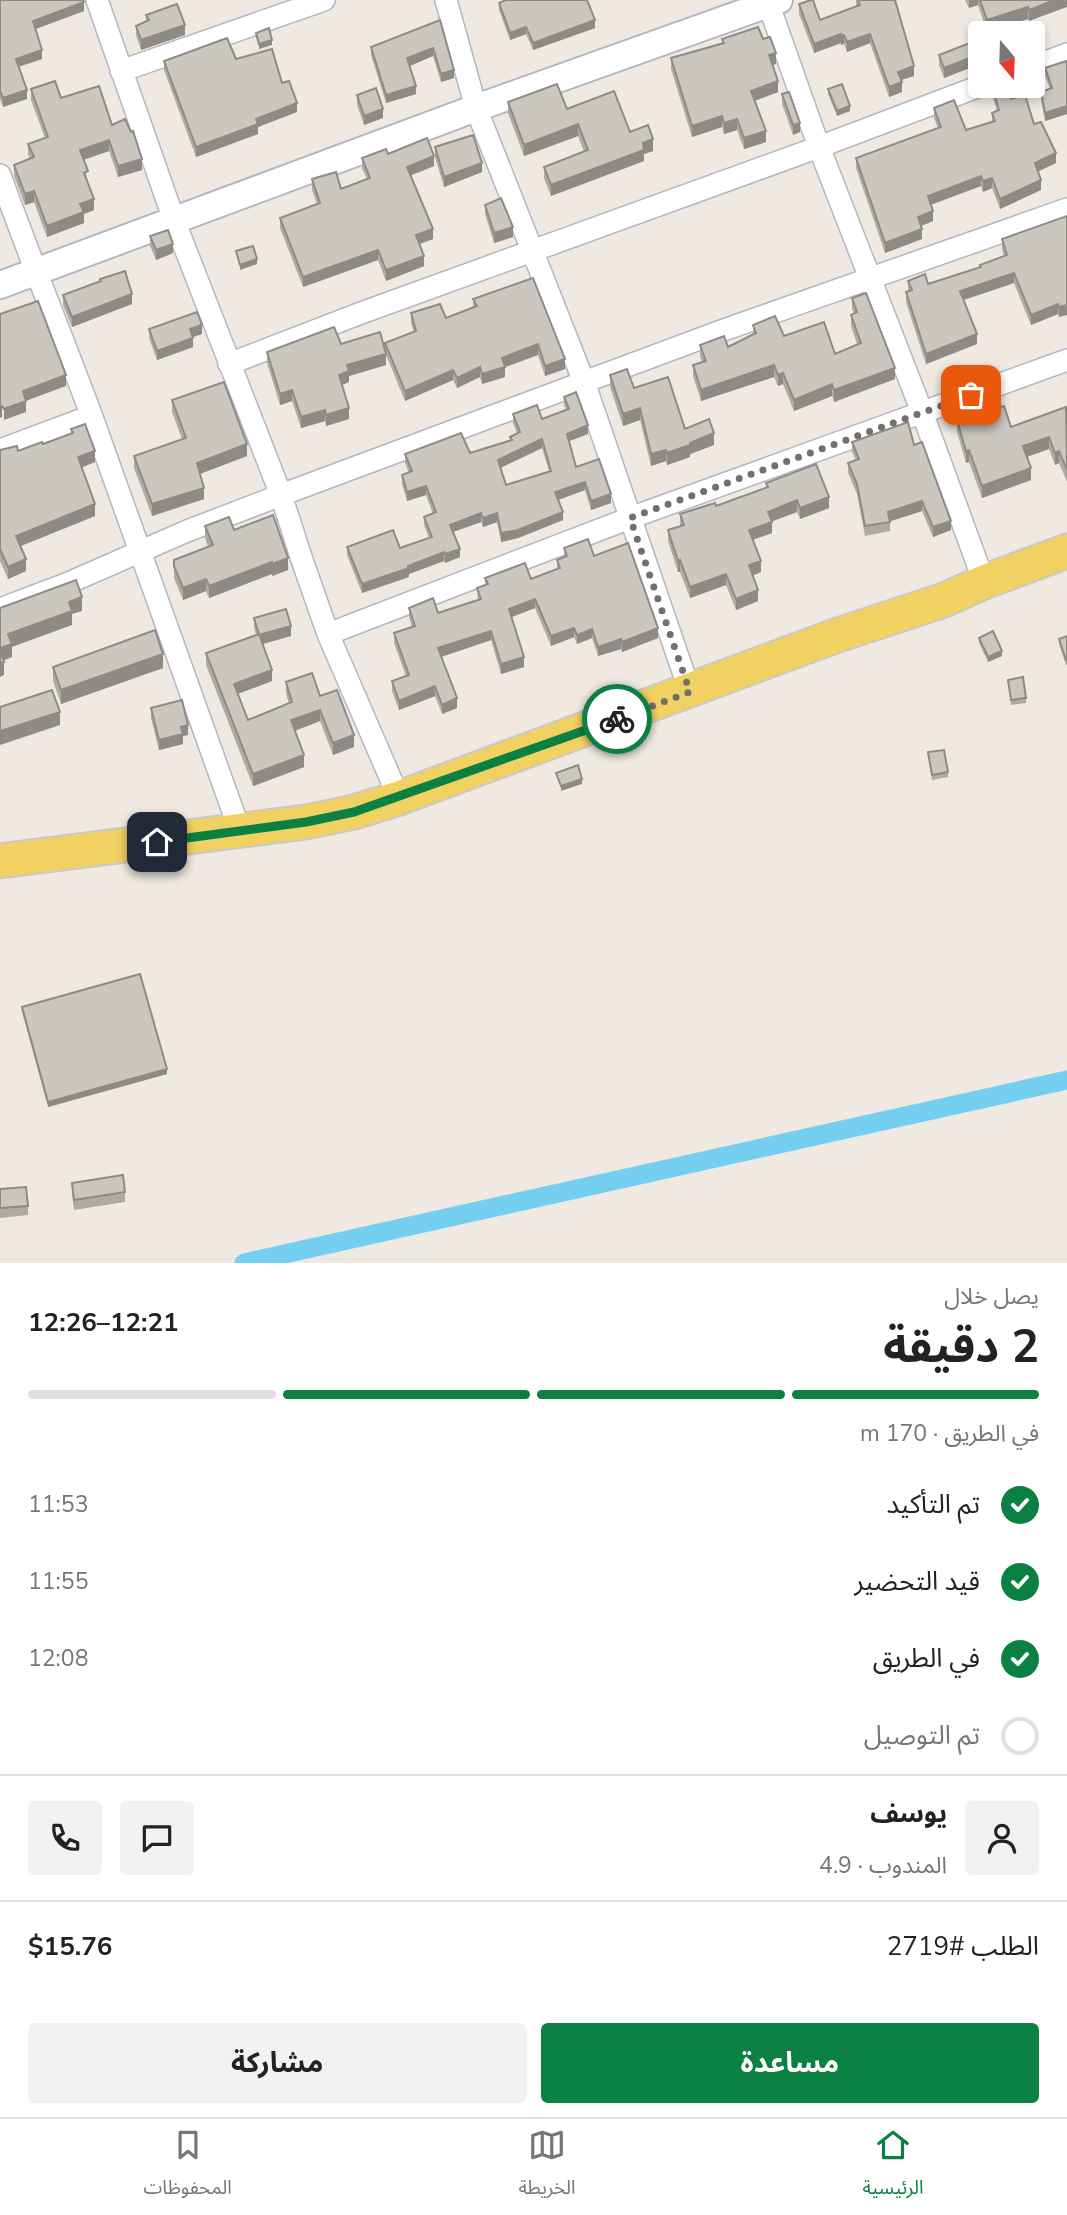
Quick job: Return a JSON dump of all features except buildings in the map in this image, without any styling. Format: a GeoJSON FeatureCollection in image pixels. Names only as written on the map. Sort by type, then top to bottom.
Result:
{"type":"FeatureCollection","features":[{"type":"Feature","properties":{"kind":"main road"},"geometry":{"type":"LineString","coordinates":[[0,862],[306,822],[354,812],[690,692],[835,636],[944,600],[1067,551]]}},
{"type":"Feature","properties":{"kind":"street"},"geometry":{"type":"LineString","coordinates":[[97,0],[174,220],[281,495],[328,634],[399,798]]}},
{"type":"Feature","properties":{"kind":"street"},"geometry":{"type":"LineString","coordinates":[[121,71],[324,0]]}},
{"type":"Feature","properties":{"kind":"street"},"geometry":{"type":"LineString","coordinates":[[446,0],[476,108],[584,382],[690,692]]}},
{"type":"Feature","properties":{"kind":"street"},"geometry":{"type":"LineString","coordinates":[[0,285],[771,1],[819,147],[922,412],[984,582]]}},
{"type":"Feature","properties":{"kind":"street"},"geometry":{"type":"LineString","coordinates":[[1045,62],[1067,54]]}},
{"type":"Feature","properties":{"kind":"street"},"geometry":{"type":"LineString","coordinates":[[229,364],[968,91]]}},
{"type":"Feature","properties":{"kind":"street"},"geometry":{"type":"LineString","coordinates":[[0,174],[34,273],[92,416],[240,831]]}},
{"type":"Feature","properties":{"kind":"street"},"geometry":{"type":"LineString","coordinates":[[0,609],[281,495],[720,331],[1067,209]]}},
{"type":"Feature","properties":{"kind":"street"},"geometry":{"type":"LineString","coordinates":[[328,634],[630,518],[1067,360]]}},
{"type":"Feature","properties":{"kind":"street"},"geometry":{"type":"LineString","coordinates":[[0,450],[92,416]]}},
{"type":"Feature","properties":{"kind":"waterway"},"geometry":{"type":"LineString","coordinates":[[244,1263],[1067,1080]]}},
{"type":"Feature","properties":{"kind":"way so far"},"geometry":{"type":"LineString","coordinates":[[617,719],[690,692],[630,518],[971,395]]}},
{"type":"Feature","properties":{"kind":"route"},"geometry":{"type":"LineString","coordinates":[[157,842],[306,822],[354,812],[617,719]]}}]}
